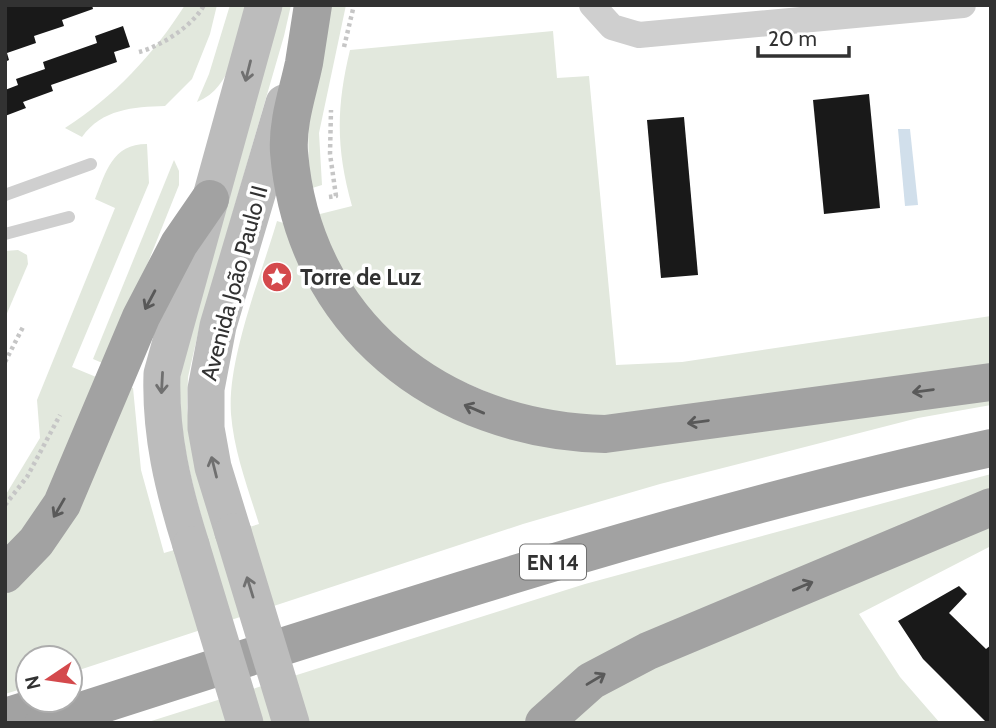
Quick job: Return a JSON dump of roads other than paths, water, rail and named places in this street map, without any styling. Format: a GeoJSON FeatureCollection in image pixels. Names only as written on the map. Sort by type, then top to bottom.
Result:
{"type":"FeatureCollection","features":[{"type":"Feature","properties":{"kind":"highway"},"geometry":{"type":"LineString","coordinates":[[312,5],[289,149],[298,204],[311,243],[338,295],[359,326],[415,379],[456,402],[535,428],[565,433],[605,434],[991,382]]}},
{"type":"Feature","properties":{"kind":"highway"},"geometry":{"type":"LineString","coordinates":[[5,574],[36,542],[62,504],[141,317],[179,244],[210,199]]}},
{"type":"Feature","properties":{"kind":"highway","name":"EN 14"},"geometry":{"type":"LineString","coordinates":[[84,693],[507,557],[755,488],[991,432]]}},
{"type":"Feature","properties":{"kind":"highway","name":"EN 14"},"geometry":{"type":"LineString","coordinates":[[44,723],[299,640],[577,555],[808,491],[991,448]]}},
{"type":"Feature","properties":{"kind":"highway"},"geometry":{"type":"LineString","coordinates":[[544,723],[591,681],[648,651],[991,507]]}},
{"type":"Feature","properties":{"kind":"main road","name":"Avenida João Paulo II"},"geometry":{"type":"LineString","coordinates":[[245,723],[167,460],[161,407],[162,374],[264,5]]}},
{"type":"Feature","properties":{"kind":"main road","name":"Avenida João Paulo II"},"geometry":{"type":"LineString","coordinates":[[291,723],[213,467],[206,428],[206,389],[210,356],[312,5]]}},
{"type":"Feature","properties":{"kind":"street"},"geometry":{"type":"LineString","coordinates":[[592,5],[612,27],[639,35],[962,5]]}},
{"type":"Feature","properties":{"kind":"lane"},"geometry":{"type":"LineString","coordinates":[[5,195],[91,164]]}},
{"type":"Feature","properties":{"kind":"lane"},"geometry":{"type":"LineString","coordinates":[[5,234],[69,217]]}},
{"type":"Feature","properties":{"kind":"place","name":"Torre de Luz"},"geometry":{"type":"Point","coordinates":[277,277]}}]}
